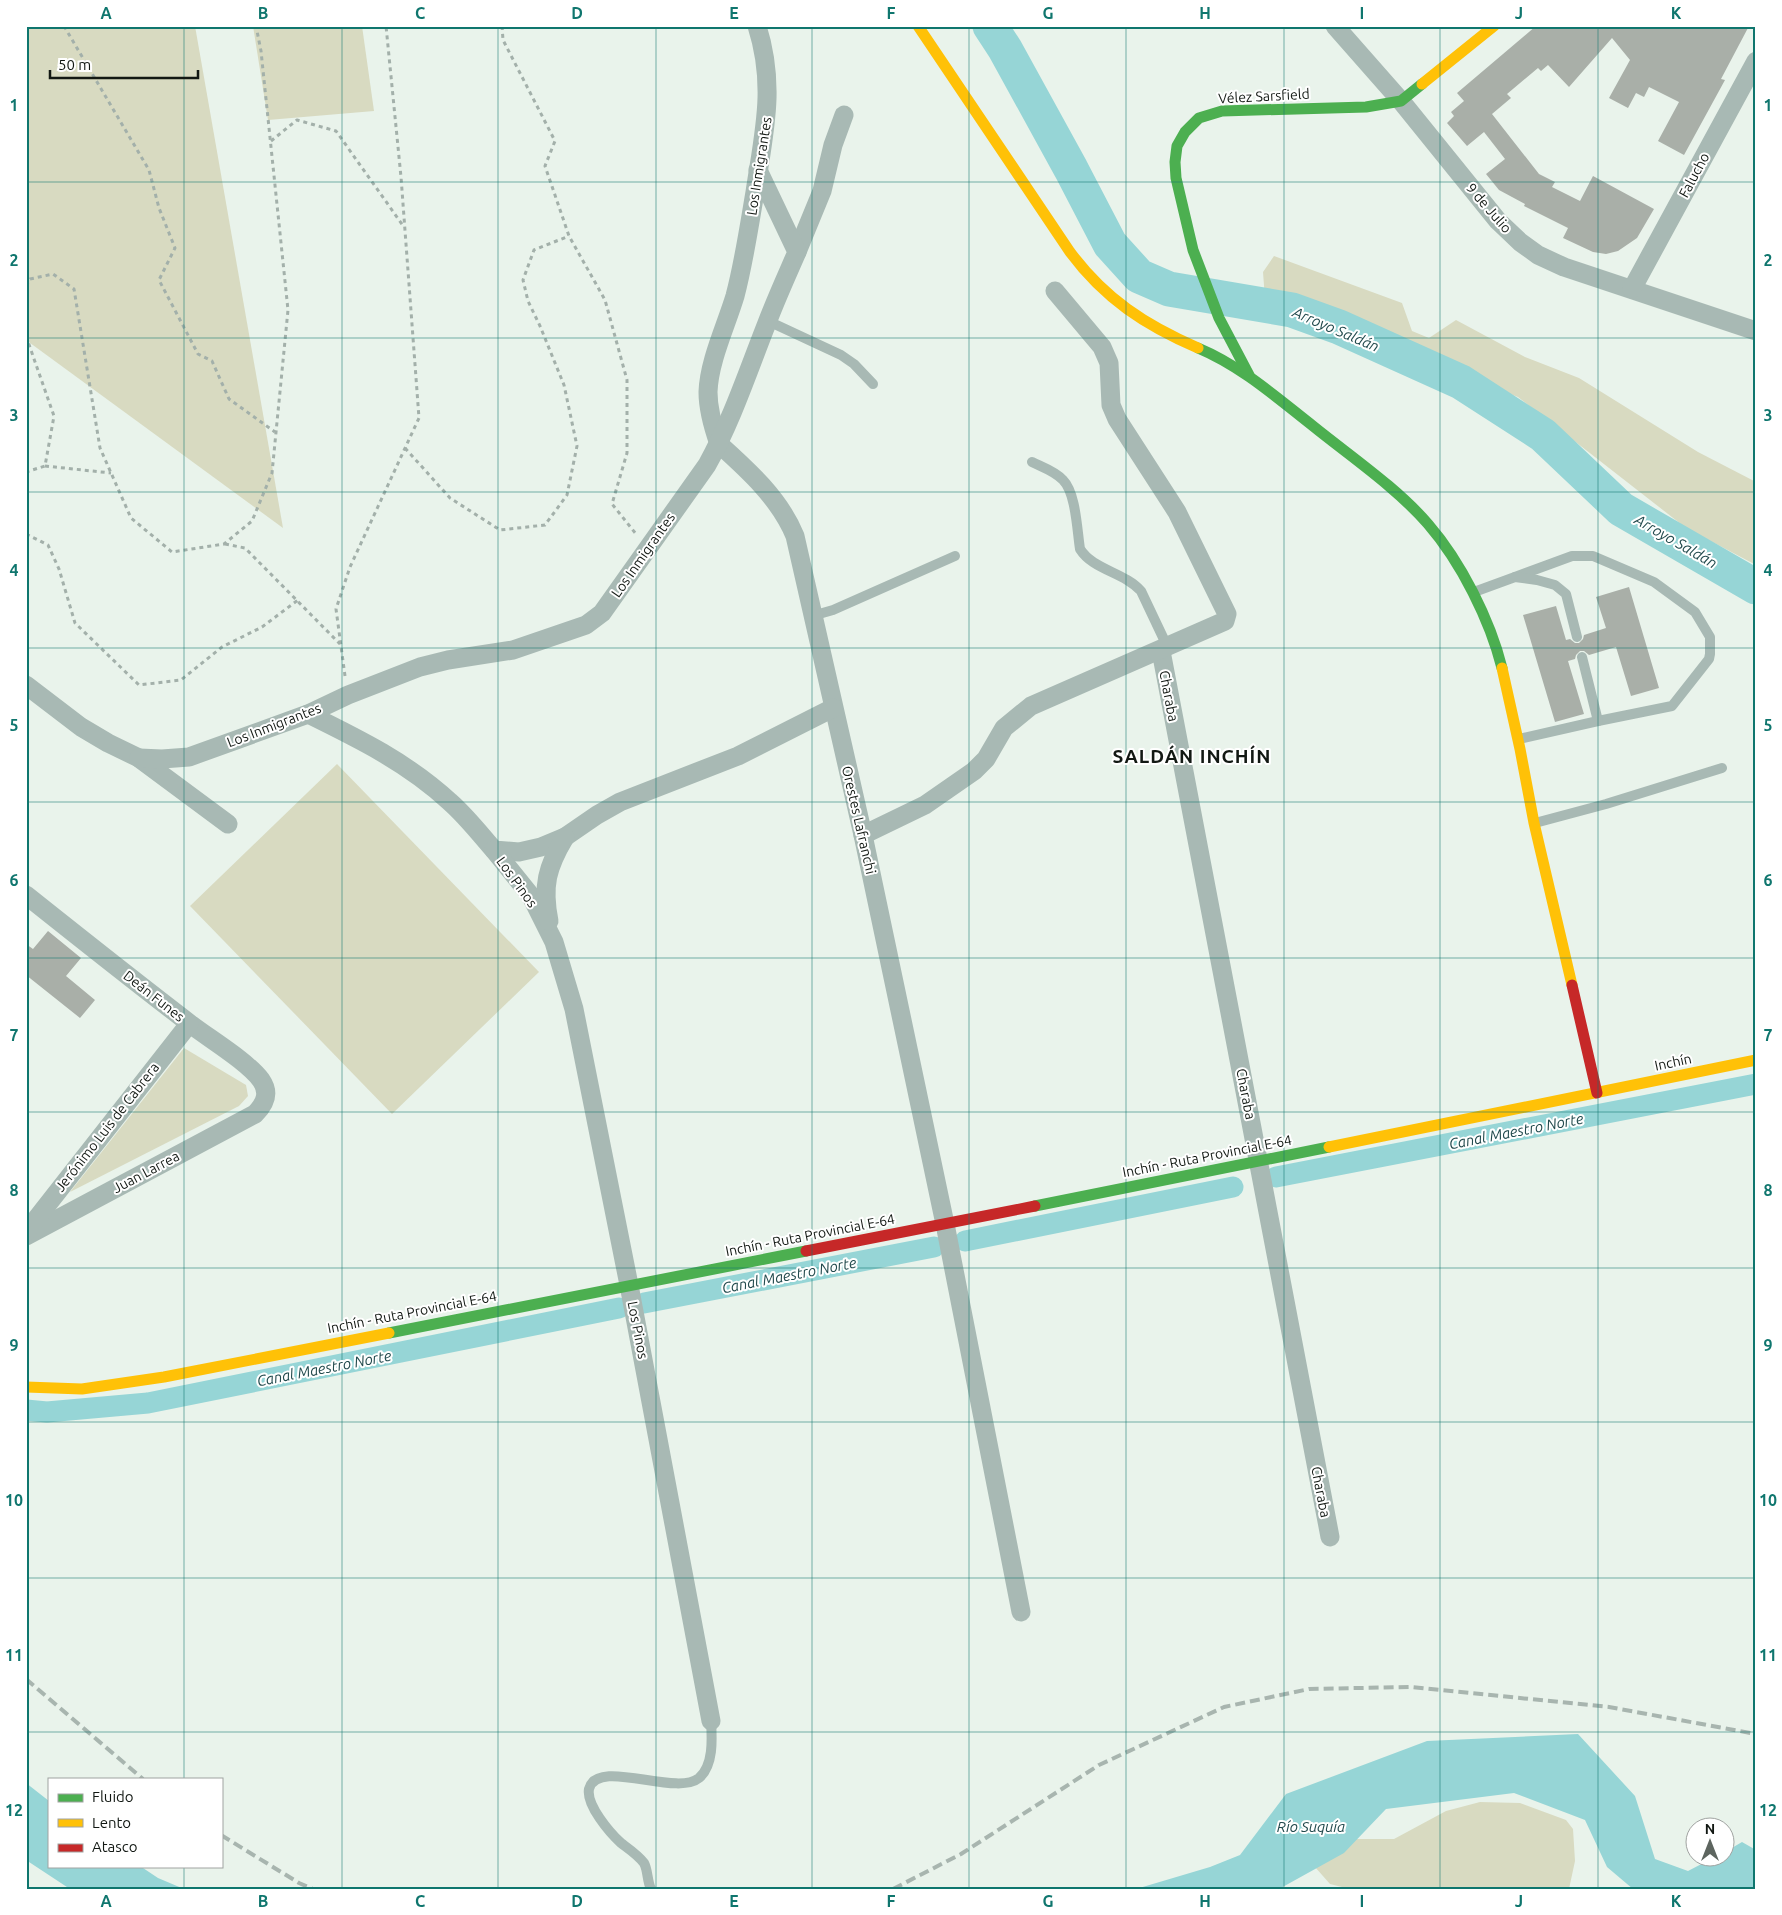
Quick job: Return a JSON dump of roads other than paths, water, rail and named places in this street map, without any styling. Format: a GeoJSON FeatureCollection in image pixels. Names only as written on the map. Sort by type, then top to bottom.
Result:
{"type":"FeatureCollection","features":[{"type":"Feature","properties":{"kind":"main road"},"geometry":{"type":"LineString","coordinates":[[918,26],[1086,273],[1136,316],[1164,333],[1249,375],[1388,485],[1428,524],[1455,561],[1473,592],[1498,653],[1518,740],[1534,824],[1597,1094]]}},
{"type":"Feature","properties":{"kind":"main road","name":"Vélez Sarsfield"},"geometry":{"type":"LineString","coordinates":[[1249,375],[1221,323],[1193,250],[1174,162],[1177,146],[1185,132],[1199,118],[1222,111],[1366,107],[1401,101],[1494,26]]}},
{"type":"Feature","properties":{"kind":"main road"},"geometry":{"type":"LineString","coordinates":[[1189,344],[1205,345],[1215,342],[1222,336],[1221,323]]}},
{"type":"Feature","properties":{"kind":"main road","name":"Inchín"},"geometry":{"type":"LineString","coordinates":[[1597,1094],[1756,1060]]}},
{"type":"Feature","properties":{"kind":"main road","name":"Inchín - Ruta Provincial E-64"},"geometry":{"type":"LineString","coordinates":[[26,1387],[82,1389],[127,1383],[945,1224],[1597,1094]]}},
{"type":"Feature","properties":{"kind":"street","name":"Los Inmigrantes"},"geometry":{"type":"LineString","coordinates":[[139,758],[162,759],[189,756],[308,714],[348,694],[420,667],[448,660],[513,650],[586,625],[602,614],[707,465],[718,444],[710,417],[708,392],[710,375],[735,296],[744,256],[766,124],[767,70],[757,26]]}},
{"type":"Feature","properties":{"kind":"street","name":"9 de Julio"},"geometry":{"type":"LineString","coordinates":[[1335,26],[1401,101],[1498,221],[1520,242],[1538,254],[1564,267],[1756,332]]}},
{"type":"Feature","properties":{"kind":"street","name":"Falucho"},"geometry":{"type":"LineString","coordinates":[[1632,289],[1756,61]]}},
{"type":"Feature","properties":{"kind":"street"},"geometry":{"type":"LineString","coordinates":[[718,444],[740,396],[768,321],[822,191],[833,145],[844,115]]}},
{"type":"Feature","properties":{"kind":"street"},"geometry":{"type":"LineString","coordinates":[[758,170],[797,252]]}},
{"type":"Feature","properties":{"kind":"street"},"geometry":{"type":"LineString","coordinates":[[863,835],[925,805],[974,771],[986,759],[1004,728],[1032,706],[1225,621],[1227,614],[1177,512],[1116,419],[1111,406],[1109,364],[1102,347],[1055,291]]}},
{"type":"Feature","properties":{"kind":"street","name":"Orestes Lafranchi"},"geometry":{"type":"LineString","coordinates":[[718,444],[746,468],[780,509],[791,525],[795,536],[863,835],[945,1224],[1021,1612]]}},
{"type":"Feature","properties":{"kind":"street","name":"Charaba"},"geometry":{"type":"LineString","coordinates":[[1164,649],[1330,1537]]}},
{"type":"Feature","properties":{"kind":"street"},"geometry":{"type":"LineString","coordinates":[[26,685],[82,727],[108,743],[139,758],[228,824]]}},
{"type":"Feature","properties":{"kind":"street"},"geometry":{"type":"LineString","coordinates":[[494,850],[519,852],[540,847],[565,837],[620,802],[738,756],[833,708]]}},
{"type":"Feature","properties":{"kind":"street","name":"Los Pinos"},"geometry":{"type":"LineString","coordinates":[[308,714],[376,747],[418,774],[452,803],[494,850],[531,896],[554,942]]}},
{"type":"Feature","properties":{"kind":"street","name":"Los Pinos"},"geometry":{"type":"LineString","coordinates":[[565,837],[552,859],[546,884],[546,903],[554,942],[574,1009],[629,1285],[711,1721]]}},
{"type":"Feature","properties":{"kind":"street","name":"Deán Funes"},"geometry":{"type":"LineString","coordinates":[[26,895],[189,1024],[250,1068],[261,1081],[266,1093],[263,1105]]}},
{"type":"Feature","properties":{"kind":"street","name":"Jerónimo Luis de Cabrera"},"geometry":{"type":"LineString","coordinates":[[26,1232],[189,1024]]}},
{"type":"Feature","properties":{"kind":"street","name":"Juan Larrea"},"geometry":{"type":"LineString","coordinates":[[26,1236],[255,1114],[263,1105]]}},
{"type":"Feature","properties":{"kind":"lane"},"geometry":{"type":"LineString","coordinates":[[768,321],[841,355],[854,364],[873,384]]}},
{"type":"Feature","properties":{"kind":"lane"},"geometry":{"type":"LineString","coordinates":[[1032,462],[1057,475],[1064,481],[1071,492],[1080,548],[1083,554],[1089,560],[1134,584],[1141,591],[1164,649]]}},
{"type":"Feature","properties":{"kind":"lane"},"geometry":{"type":"LineString","coordinates":[[812,616],[833,610],[955,556]]}},
{"type":"Feature","properties":{"kind":"lane"},"geometry":{"type":"LineString","coordinates":[[1473,592],[1572,556],[1592,556],[1654,582],[1695,612],[1710,637],[1711,649],[1709,659],[1672,706],[1518,740]]}},
{"type":"Feature","properties":{"kind":"lane"},"geometry":{"type":"LineString","coordinates":[[1514,577],[1537,580],[1554,585],[1566,594],[1577,637]]}},
{"type":"Feature","properties":{"kind":"lane"},"geometry":{"type":"LineString","coordinates":[[1582,657],[1598,721]]}},
{"type":"Feature","properties":{"kind":"lane"},"geometry":{"type":"LineString","coordinates":[[1534,824],[1722,768]]}},
{"type":"Feature","properties":{"kind":"lane"},"geometry":{"type":"LineString","coordinates":[[651,1889],[644,1864],[638,1856],[619,1841],[602,1821],[588,1797],[589,1788],[598,1777],[611,1776],[674,1783],[688,1783],[699,1778],[707,1764],[713,1747],[711,1721]]}},
{"type":"Feature","properties":{"kind":"water","name":"Río Suquía"},"geometry":{"type":"Polygon","coordinates":[[[1578,1734],[1635,1796],[1655,1859],[1688,1871],[1694,1868],[1734,1868],[1734,1847],[1742,1842],[1756,1850],[1756,1889],[1633,1889],[1607,1867],[1585,1820],[1514,1793],[1386,1809],[1344,1853],[1279,1889],[1136,1889],[1210,1867],[1240,1855],[1286,1794],[1427,1741],[1578,1734]]]}},
{"type":"Feature","properties":{"kind":"water"},"geometry":{"type":"Polygon","coordinates":[[[26,1783],[48,1800],[48,1868],[143,1868],[158,1878],[184,1889],[70,1889],[26,1860],[26,1783]]]}},
{"type":"Feature","properties":{"kind":"waterway","name":"Arroyo Saldán"},"geometry":{"type":"LineString","coordinates":[[990,26],[1005,49],[1110,244],[1139,276],[1169,289],[1292,310],[1339,327],[1461,382],[1543,435],[1621,509],[1756,587]]}},
{"type":"Feature","properties":{"kind":"waterway","name":"Canal Maestro Norte"},"geometry":{"type":"LineString","coordinates":[[1276,1177],[1756,1084]]}},
{"type":"Feature","properties":{"kind":"waterway","name":"Canal Maestro Norte"},"geometry":{"type":"LineString","coordinates":[[965,1241],[1233,1187]]}},
{"type":"Feature","properties":{"kind":"waterway","name":"Canal Maestro Norte"},"geometry":{"type":"LineString","coordinates":[[644,1303],[934,1247]]}},
{"type":"Feature","properties":{"kind":"waterway","name":"Canal Maestro Norte"},"geometry":{"type":"LineString","coordinates":[[26,1410],[47,1412],[148,1403],[619,1308]]}},
{"type":"Feature","properties":{"kind":"railway"},"geometry":{"type":"LineString","coordinates":[[26,1679],[142,1778]]}},
{"type":"Feature","properties":{"kind":"railway"},"geometry":{"type":"LineString","coordinates":[[893,1889],[961,1854],[1099,1765],[1224,1707],[1309,1689],[1410,1687],[1609,1707],[1756,1734]]}},
{"type":"Feature","properties":{"kind":"railway"},"geometry":{"type":"LineString","coordinates":[[222,1836],[299,1883],[313,1889]]}},
{"type":"Feature","properties":{"kind":"district","name":"SALDÁN INCHÍN"},"geometry":{"type":"Point","coordinates":[1192,756]}}]}
